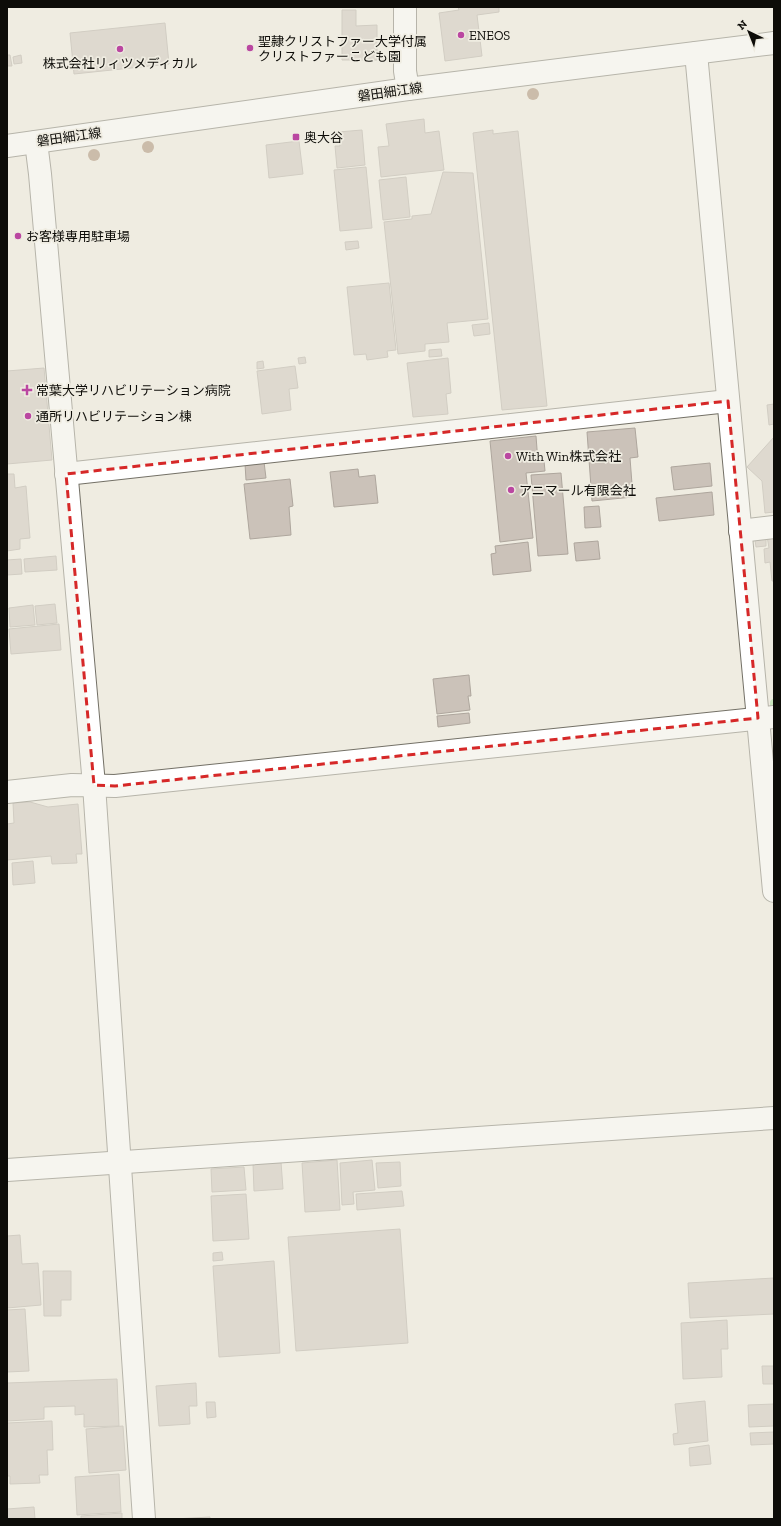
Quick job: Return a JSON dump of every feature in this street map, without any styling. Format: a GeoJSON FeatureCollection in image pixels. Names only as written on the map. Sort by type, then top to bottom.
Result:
{"type":"FeatureCollection","features":[{"type":"Feature","properties":{"kind":"street"},"geometry":{"type":"LineString","coordinates":[[405,7],[405,71],[408,89]]}},
{"type":"Feature","properties":{"kind":"street","name":"磐田細江線"},"geometry":{"type":"LineString","coordinates":[[7,146],[408,89],[774,43]]}},
{"type":"Feature","properties":{"kind":"street"},"geometry":{"type":"LineString","coordinates":[[696,52],[740,531],[766,717],[774,891]]}},
{"type":"Feature","properties":{"kind":"street"},"geometry":{"type":"LineString","coordinates":[[36,142],[41,182],[94,785],[144,1519]]}},
{"type":"Feature","properties":{"kind":"street"},"geometry":{"type":"LineString","coordinates":[[66,474],[728,401]]}},
{"type":"Feature","properties":{"kind":"street"},"geometry":{"type":"LineString","coordinates":[[740,531],[774,527]]}},
{"type":"Feature","properties":{"kind":"street"},"geometry":{"type":"LineString","coordinates":[[7,792],[72,785],[115,786],[766,717]]}},
{"type":"Feature","properties":{"kind":"street"},"geometry":{"type":"LineString","coordinates":[[7,1170],[774,1118]]}},
{"type":"Feature","properties":{"kind":"highlighted area"},"geometry":{"type":"Polygon","coordinates":[[[728,401],[758,718],[115,786],[94,785],[66,474],[728,401]]]}},
{"type":"Feature","properties":{"kind":"building"},"geometry":{"type":"Polygon","coordinates":[[[458,7],[499,7],[499,12],[477,15],[482,56],[445,61],[439,13],[459,10],[458,7]]]}},
{"type":"Feature","properties":{"kind":"building"},"geometry":{"type":"Polygon","coordinates":[[[342,10],[356,10],[356,26],[377,25],[377,60],[342,60],[342,10]]]}},
{"type":"Feature","properties":{"kind":"building"},"geometry":{"type":"Polygon","coordinates":[[[165,23],[169,64],[74,74],[70,33],[165,23]]]}},
{"type":"Feature","properties":{"kind":"building"},"geometry":{"type":"Polygon","coordinates":[[[7,55],[10,55],[12,66],[7,66],[7,55]]]}},
{"type":"Feature","properties":{"kind":"building"},"geometry":{"type":"Polygon","coordinates":[[[21,55],[22,63],[14,64],[13,57],[21,55]]]}},
{"type":"Feature","properties":{"kind":"building"},"geometry":{"type":"Polygon","coordinates":[[[424,119],[425,133],[439,131],[444,170],[381,177],[378,147],[389,146],[386,124],[424,119]]]}},
{"type":"Feature","properties":{"kind":"building"},"geometry":{"type":"Polygon","coordinates":[[[362,130],[365,165],[337,168],[335,146],[340,146],[338,132],[362,130]]]}},
{"type":"Feature","properties":{"kind":"building"},"geometry":{"type":"Polygon","coordinates":[[[493,130],[493,134],[518,131],[547,406],[502,410],[473,133],[493,130]]]}},
{"type":"Feature","properties":{"kind":"building"},"geometry":{"type":"Polygon","coordinates":[[[299,141],[303,174],[269,178],[266,145],[299,141]]]}},
{"type":"Feature","properties":{"kind":"building"},"geometry":{"type":"Polygon","coordinates":[[[366,167],[372,228],[340,231],[334,170],[366,167]]]}},
{"type":"Feature","properties":{"kind":"building"},"geometry":{"type":"Polygon","coordinates":[[[443,172],[473,173],[488,319],[447,323],[449,342],[425,344],[425,351],[398,354],[384,222],[412,219],[412,216],[431,214],[443,172]]]}},
{"type":"Feature","properties":{"kind":"building"},"geometry":{"type":"Polygon","coordinates":[[[406,177],[410,217],[383,220],[379,180],[406,177]]]}},
{"type":"Feature","properties":{"kind":"building"},"geometry":{"type":"Polygon","coordinates":[[[358,241],[359,248],[346,250],[345,242],[358,241]]]}},
{"type":"Feature","properties":{"kind":"building"},"geometry":{"type":"Polygon","coordinates":[[[389,283],[396,350],[387,351],[388,357],[367,360],[366,354],[354,355],[347,287],[389,283]]]}},
{"type":"Feature","properties":{"kind":"building"},"geometry":{"type":"Polygon","coordinates":[[[489,323],[490,334],[474,336],[472,325],[489,323]]]}},
{"type":"Feature","properties":{"kind":"building"},"geometry":{"type":"Polygon","coordinates":[[[441,349],[442,356],[429,357],[429,350],[441,349]]]}},
{"type":"Feature","properties":{"kind":"building"},"geometry":{"type":"Polygon","coordinates":[[[305,357],[306,363],[299,364],[298,358],[305,357]]]}},
{"type":"Feature","properties":{"kind":"building"},"geometry":{"type":"Polygon","coordinates":[[[448,358],[451,393],[446,394],[448,414],[413,417],[407,363],[448,358]]]}},
{"type":"Feature","properties":{"kind":"building"},"geometry":{"type":"Polygon","coordinates":[[[263,361],[264,368],[257,369],[257,362],[263,361]]]}},
{"type":"Feature","properties":{"kind":"building"},"geometry":{"type":"Polygon","coordinates":[[[295,366],[298,388],[289,389],[291,410],[262,414],[257,371],[295,366]]]}},
{"type":"Feature","properties":{"kind":"building","name":"通所リハビリテーション棟"},"geometry":{"type":"Polygon","coordinates":[[[44,368],[52,460],[7,464],[7,371],[44,368]]]}},
{"type":"Feature","properties":{"kind":"building"},"geometry":{"type":"Polygon","coordinates":[[[774,404],[774,424],[769,425],[767,405],[774,404]]]}},
{"type":"Feature","properties":{"kind":"building"},"geometry":{"type":"Polygon","coordinates":[[[635,428],[638,457],[630,458],[633,497],[592,501],[587,432],[635,428]]]}},
{"type":"Feature","properties":{"kind":"building"},"geometry":{"type":"Polygon","coordinates":[[[536,436],[538,462],[544,461],[545,471],[526,473],[533,538],[500,542],[490,441],[536,436]]]}},
{"type":"Feature","properties":{"kind":"building"},"geometry":{"type":"Polygon","coordinates":[[[774,437],[774,512],[765,513],[762,481],[747,467],[774,437]]]}},
{"type":"Feature","properties":{"kind":"building"},"geometry":{"type":"Polygon","coordinates":[[[264,462],[266,478],[246,480],[245,464],[264,462]]]}},
{"type":"Feature","properties":{"kind":"building"},"geometry":{"type":"Polygon","coordinates":[[[710,463],[712,486],[674,490],[671,467],[710,463]]]}},
{"type":"Feature","properties":{"kind":"building"},"geometry":{"type":"Polygon","coordinates":[[[358,469],[359,477],[375,475],[378,503],[334,507],[330,472],[358,469]]]}},
{"type":"Feature","properties":{"kind":"building"},"geometry":{"type":"Polygon","coordinates":[[[561,473],[568,554],[538,556],[531,475],[561,473]]]}},
{"type":"Feature","properties":{"kind":"building"},"geometry":{"type":"Polygon","coordinates":[[[7,474],[14,474],[15,488],[26,486],[30,538],[20,539],[20,549],[7,551],[7,474]]]}},
{"type":"Feature","properties":{"kind":"building"},"geometry":{"type":"Polygon","coordinates":[[[290,479],[293,506],[289,507],[291,535],[250,539],[244,484],[290,479]]]}},
{"type":"Feature","properties":{"kind":"building"},"geometry":{"type":"Polygon","coordinates":[[[712,492],[714,515],[659,521],[656,498],[712,492]]]}},
{"type":"Feature","properties":{"kind":"building"},"geometry":{"type":"Polygon","coordinates":[[[599,506],[601,527],[585,528],[584,507],[599,506]]]}},
{"type":"Feature","properties":{"kind":"building"},"geometry":{"type":"Polygon","coordinates":[[[774,535],[774,581],[772,581],[770,562],[765,563],[764,549],[769,548],[767,536],[774,535]]]}},
{"type":"Feature","properties":{"kind":"building"},"geometry":{"type":"Polygon","coordinates":[[[766,539],[766,546],[756,547],[755,540],[766,539]]]}},
{"type":"Feature","properties":{"kind":"building"},"geometry":{"type":"Polygon","coordinates":[[[598,541],[600,559],[576,561],[574,543],[598,541]]]}},
{"type":"Feature","properties":{"kind":"building"},"geometry":{"type":"Polygon","coordinates":[[[528,542],[531,571],[493,575],[491,554],[496,553],[495,546],[528,542]]]}},
{"type":"Feature","properties":{"kind":"building"},"geometry":{"type":"Polygon","coordinates":[[[56,556],[57,570],[25,572],[24,559],[56,556]]]}},
{"type":"Feature","properties":{"kind":"building"},"geometry":{"type":"Polygon","coordinates":[[[21,559],[22,574],[7,575],[7,560],[21,559]]]}},
{"type":"Feature","properties":{"kind":"building"},"geometry":{"type":"Polygon","coordinates":[[[55,604],[57,623],[37,625],[35,606],[55,604]]]}},
{"type":"Feature","properties":{"kind":"building"},"geometry":{"type":"Polygon","coordinates":[[[33,605],[35,625],[10,627],[9,608],[33,605]]]}},
{"type":"Feature","properties":{"kind":"building"},"geometry":{"type":"Polygon","coordinates":[[[59,624],[61,650],[11,654],[9,629],[59,624]]]}},
{"type":"Feature","properties":{"kind":"building"},"geometry":{"type":"Polygon","coordinates":[[[469,675],[471,696],[468,696],[470,710],[437,714],[433,679],[469,675]]]}},
{"type":"Feature","properties":{"kind":"building"},"geometry":{"type":"Polygon","coordinates":[[[469,713],[470,723],[438,727],[437,716],[469,713]]]}},
{"type":"Feature","properties":{"kind":"building"},"geometry":{"type":"Polygon","coordinates":[[[30,802],[48,807],[78,804],[82,854],[76,854],[77,863],[52,864],[51,856],[7,860],[7,824],[14,823],[13,803],[30,802]]]}},
{"type":"Feature","properties":{"kind":"building"},"geometry":{"type":"Polygon","coordinates":[[[33,861],[35,883],[13,885],[12,863],[33,861]]]}},
{"type":"Feature","properties":{"kind":"building"},"geometry":{"type":"Polygon","coordinates":[[[337,1160],[340,1210],[305,1212],[302,1163],[337,1160]]]}},
{"type":"Feature","properties":{"kind":"building"},"geometry":{"type":"Polygon","coordinates":[[[372,1160],[375,1190],[353,1192],[354,1204],[342,1205],[340,1163],[372,1160]]]}},
{"type":"Feature","properties":{"kind":"building"},"geometry":{"type":"Polygon","coordinates":[[[281,1162],[283,1189],[254,1191],[253,1164],[281,1162]]]}},
{"type":"Feature","properties":{"kind":"building"},"geometry":{"type":"Polygon","coordinates":[[[400,1162],[401,1186],[378,1188],[376,1163],[400,1162]]]}},
{"type":"Feature","properties":{"kind":"building"},"geometry":{"type":"Polygon","coordinates":[[[244,1167],[246,1190],[212,1192],[211,1169],[244,1167]]]}},
{"type":"Feature","properties":{"kind":"building"},"geometry":{"type":"Polygon","coordinates":[[[402,1191],[404,1206],[357,1210],[356,1194],[402,1191]]]}},
{"type":"Feature","properties":{"kind":"building"},"geometry":{"type":"Polygon","coordinates":[[[246,1194],[249,1239],[213,1241],[211,1196],[246,1194]]]}},
{"type":"Feature","properties":{"kind":"building"},"geometry":{"type":"Polygon","coordinates":[[[400,1229],[408,1343],[296,1351],[288,1237],[400,1229]]]}},
{"type":"Feature","properties":{"kind":"building"},"geometry":{"type":"Polygon","coordinates":[[[20,1235],[22,1264],[38,1263],[41,1305],[7,1308],[7,1236],[20,1235]]]}},
{"type":"Feature","properties":{"kind":"building"},"geometry":{"type":"Polygon","coordinates":[[[222,1252],[223,1260],[213,1261],[213,1253],[222,1252]]]}},
{"type":"Feature","properties":{"kind":"building"},"geometry":{"type":"Polygon","coordinates":[[[274,1261],[280,1353],[219,1357],[213,1266],[274,1261]]]}},
{"type":"Feature","properties":{"kind":"building"},"geometry":{"type":"Polygon","coordinates":[[[43,1271],[71,1271],[71,1300],[61,1300],[61,1316],[44,1316],[43,1271]]]}},
{"type":"Feature","properties":{"kind":"building"},"geometry":{"type":"Polygon","coordinates":[[[774,1278],[774,1314],[690,1318],[688,1283],[774,1278]]]}},
{"type":"Feature","properties":{"kind":"building"},"geometry":{"type":"Polygon","coordinates":[[[25,1309],[29,1371],[7,1372],[7,1310],[25,1309]]]}},
{"type":"Feature","properties":{"kind":"building"},"geometry":{"type":"Polygon","coordinates":[[[727,1320],[728,1349],[721,1349],[722,1377],[683,1379],[681,1323],[727,1320]]]}},
{"type":"Feature","properties":{"kind":"building"},"geometry":{"type":"Polygon","coordinates":[[[762,1366],[774,1366],[774,1384],[763,1384],[762,1366]]]}},
{"type":"Feature","properties":{"kind":"building"},"geometry":{"type":"Polygon","coordinates":[[[117,1379],[119,1426],[84,1427],[84,1414],[75,1415],[75,1406],[44,1407],[44,1419],[7,1421],[7,1383],[117,1379]]]}},
{"type":"Feature","properties":{"kind":"building"},"geometry":{"type":"Polygon","coordinates":[[[196,1383],[197,1406],[189,1406],[190,1424],[159,1426],[156,1386],[196,1383]]]}},
{"type":"Feature","properties":{"kind":"building"},"geometry":{"type":"Polygon","coordinates":[[[705,1401],[708,1441],[674,1445],[673,1434],[678,1433],[675,1404],[705,1401]]]}},
{"type":"Feature","properties":{"kind":"building"},"geometry":{"type":"Polygon","coordinates":[[[206,1402],[215,1402],[216,1417],[207,1418],[206,1402]]]}},
{"type":"Feature","properties":{"kind":"building"},"geometry":{"type":"Polygon","coordinates":[[[774,1404],[774,1426],[749,1427],[748,1405],[774,1404]]]}},
{"type":"Feature","properties":{"kind":"building"},"geometry":{"type":"Polygon","coordinates":[[[52,1421],[53,1450],[47,1450],[48,1475],[39,1475],[40,1483],[10,1484],[10,1476],[7,1476],[7,1423],[52,1421]]]}},
{"type":"Feature","properties":{"kind":"building"},"geometry":{"type":"Polygon","coordinates":[[[123,1426],[126,1470],[89,1473],[86,1429],[123,1426]]]}},
{"type":"Feature","properties":{"kind":"building"},"geometry":{"type":"Polygon","coordinates":[[[774,1432],[774,1444],[751,1445],[750,1433],[774,1432]]]}},
{"type":"Feature","properties":{"kind":"building"},"geometry":{"type":"Polygon","coordinates":[[[709,1445],[711,1464],[690,1466],[689,1448],[709,1445]]]}},
{"type":"Feature","properties":{"kind":"building"},"geometry":{"type":"Polygon","coordinates":[[[119,1474],[121,1512],[77,1515],[75,1477],[119,1474]]]}},
{"type":"Feature","properties":{"kind":"building"},"geometry":{"type":"Polygon","coordinates":[[[34,1507],[35,1519],[7,1519],[7,1509],[34,1507]]]}},
{"type":"Feature","properties":{"kind":"building"},"geometry":{"type":"Polygon","coordinates":[[[122,1513],[122,1519],[81,1519],[81,1516],[122,1513]]]}},
{"type":"Feature","properties":{"kind":"building"},"geometry":{"type":"Polygon","coordinates":[[[210,1517],[210,1519],[174,1519],[210,1517]]]}},
{"type":"Feature","properties":{"kind":"place","name":"ENEOS"},"geometry":{"type":"Point","coordinates":[461,35]}},
{"type":"Feature","properties":{"kind":"place","name":"聖隷クリストファー大学付属 クリストファーこども園"},"geometry":{"type":"Point","coordinates":[250,48]}},
{"type":"Feature","properties":{"kind":"place","name":"株式会社リィツメディカル"},"geometry":{"type":"Point","coordinates":[120,49]}},
{"type":"Feature","properties":{"kind":"place","name":"奥大谷"},"geometry":{"type":"Point","coordinates":[296,137]}},
{"type":"Feature","properties":{"kind":"place","name":"お客様専用駐車場"},"geometry":{"type":"Point","coordinates":[18,236]}},
{"type":"Feature","properties":{"kind":"place","name":"常葉大学リハビリテーション病院"},"geometry":{"type":"Point","coordinates":[27,390]}},
{"type":"Feature","properties":{"kind":"place","name":"通所リハビリテーション棟"},"geometry":{"type":"Point","coordinates":[28,416]}},
{"type":"Feature","properties":{"kind":"place","name":"With Win株式会社"},"geometry":{"type":"Point","coordinates":[508,456]}},
{"type":"Feature","properties":{"kind":"place","name":"アニマール有限会社"},"geometry":{"type":"Point","coordinates":[511,490]}}]}
